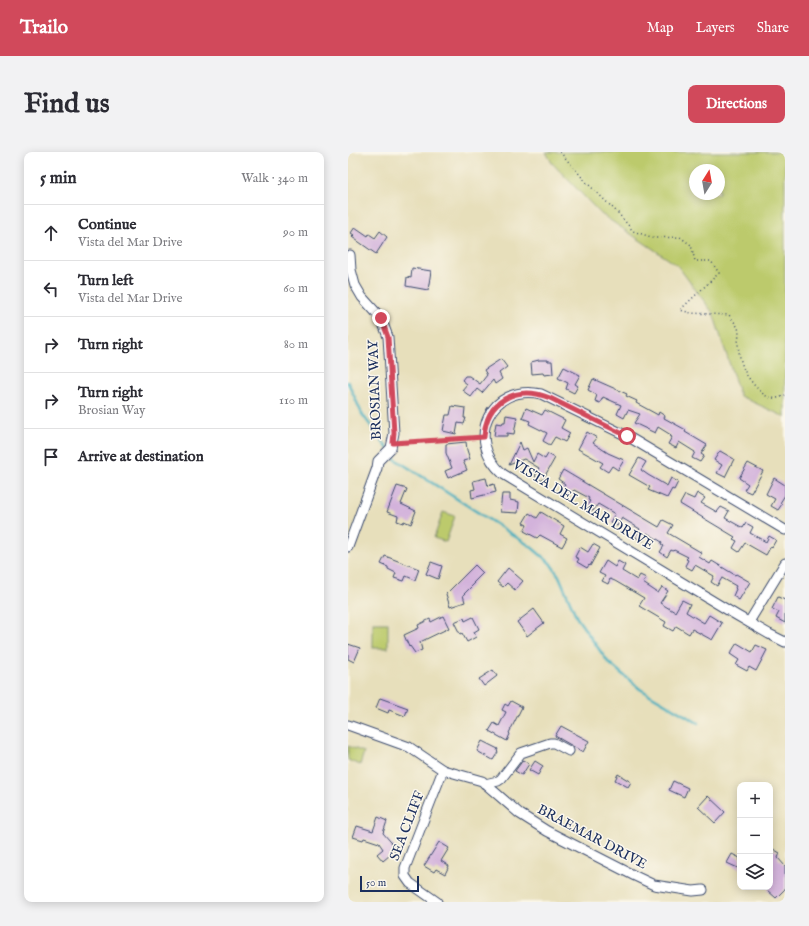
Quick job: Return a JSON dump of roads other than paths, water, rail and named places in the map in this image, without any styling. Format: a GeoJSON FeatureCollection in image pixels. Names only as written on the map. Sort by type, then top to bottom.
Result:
{"type":"FeatureCollection","features":[{"type":"Feature","properties":{"kind":"street","name":"BROSIAN WAY"},"geometry":{"type":"LineString","coordinates":[[348,547],[377,468],[378,461],[389,451],[393,443],[394,433],[388,337],[381,318],[362,297],[355,285],[351,270],[350,255]]}},
{"type":"Feature","properties":{"kind":"street","name":"VISTA DEL MAR DRIVE"},"geometry":{"type":"LineString","coordinates":[[785,530],[627,436],[541,394],[527,392],[509,396],[491,412],[487,420],[484,437],[485,447],[490,460],[503,474],[769,634],[785,642]]}},
{"type":"Feature","properties":{"kind":"street"},"geometry":{"type":"LineString","coordinates":[[749,622],[785,563]]}},
{"type":"Feature","properties":{"kind":"street","name":"BRAEMAR DRIVE"},"geometry":{"type":"LineString","coordinates":[[348,725],[409,748],[443,770],[482,781],[520,814],[547,831],[654,885],[693,891],[703,890]]}},
{"type":"Feature","properties":{"kind":"street"},"geometry":{"type":"LineString","coordinates":[[485,784],[501,779],[521,753],[550,743],[554,743],[569,751]]}},
{"type":"Feature","properties":{"kind":"street","name":"SEA CLIFF"},"geometry":{"type":"LineString","coordinates":[[438,902],[410,883],[405,876],[405,868],[443,770]]}},
{"type":"Feature","properties":{"kind":"waterway"},"geometry":{"type":"LineString","coordinates":[[348,382],[362,414],[388,449]]}},
{"type":"Feature","properties":{"kind":"waterway"},"geometry":{"type":"LineString","coordinates":[[391,453],[395,459],[530,546],[550,563],[559,576],[577,618],[608,662],[640,689],[698,723]]}}]}
